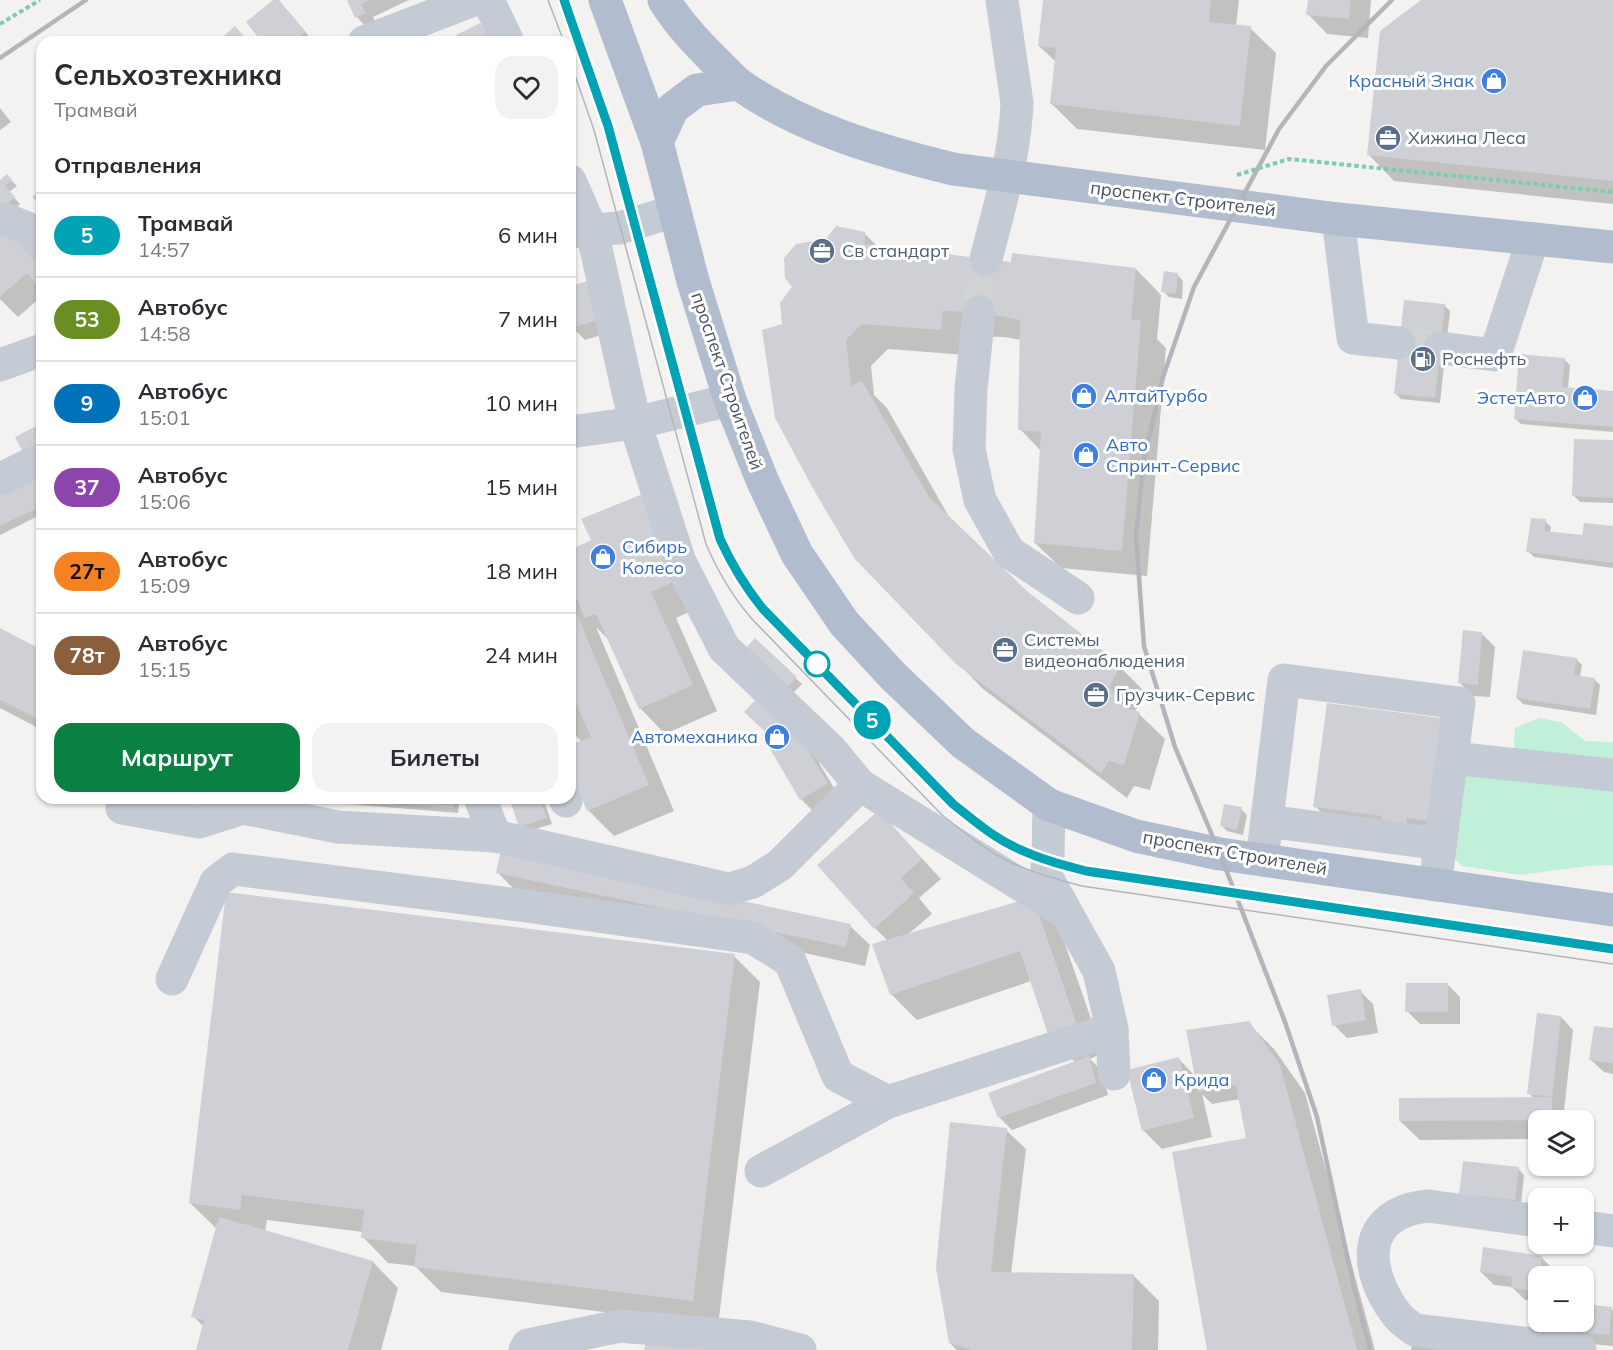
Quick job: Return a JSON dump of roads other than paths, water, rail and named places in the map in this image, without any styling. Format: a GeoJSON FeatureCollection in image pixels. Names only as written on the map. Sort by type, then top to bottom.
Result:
{"type":"FeatureCollection","features":[{"type":"Feature","properties":{"kind":"main road","name":"проспект Строителей"},"geometry":{"type":"LineString","coordinates":[[605,0],[657,142],[693,281],[730,400],[763,482],[797,554],[844,623],[893,676],[963,743],[1049,805],[1136,836],[1172,845],[1262,860],[1613,910]]}},
{"type":"Feature","properties":{"kind":"main road","name":"проспект Строителей"},"geometry":{"type":"LineString","coordinates":[[664,0],[698,44],[738,84],[784,112],[894,154],[953,169],[1338,219],[1613,247]]}},
{"type":"Feature","properties":{"kind":"main road"},"geometry":{"type":"LineString","coordinates":[[657,142],[673,108],[698,90],[738,84]]}},
{"type":"Feature","properties":{"kind":"street"},"geometry":{"type":"LineString","coordinates":[[986,260],[1007,176],[1017,103],[1002,0]]}},
{"type":"Feature","properties":{"kind":"street"},"geometry":{"type":"LineString","coordinates":[[381,36],[481,1],[503,36]]}},
{"type":"Feature","properties":{"kind":"street"},"geometry":{"type":"LineString","coordinates":[[576,209],[635,423],[680,562],[724,648],[831,750],[860,784],[1066,913]]}},
{"type":"Feature","properties":{"kind":"street"},"geometry":{"type":"LineString","coordinates":[[581,232],[619,228],[675,211]]}},
{"type":"Feature","properties":{"kind":"street"},"geometry":{"type":"LineString","coordinates":[[5,219],[27,228],[36,238]]}},
{"type":"Feature","properties":{"kind":"street"},"geometry":{"type":"LineString","coordinates":[[1338,219],[1353,338],[1399,343]]}},
{"type":"Feature","properties":{"kind":"street"},"geometry":{"type":"LineString","coordinates":[[1440,348],[1495,355],[1533,239]]}},
{"type":"Feature","properties":{"kind":"street"},"geometry":{"type":"LineString","coordinates":[[979,312],[971,389],[969,449],[980,500],[1009,552],[1078,598]]}},
{"type":"Feature","properties":{"kind":"street"},"geometry":{"type":"LineString","coordinates":[[0,365],[36,352]]}},
{"type":"Feature","properties":{"kind":"street"},"geometry":{"type":"LineString","coordinates":[[576,431],[635,423],[730,400]]}},
{"type":"Feature","properties":{"kind":"street"},"geometry":{"type":"LineString","coordinates":[[0,479],[36,462]]}},
{"type":"Feature","properties":{"kind":"street"},"geometry":{"type":"LineString","coordinates":[[1262,860],[1284,680],[1459,703],[1436,885]]}},
{"type":"Feature","properties":{"kind":"street"},"geometry":{"type":"LineString","coordinates":[[1452,758],[1613,775]]}},
{"type":"Feature","properties":{"kind":"street"},"geometry":{"type":"LineString","coordinates":[[122,808],[200,822],[243,808],[338,827],[495,836],[729,889],[753,882],[780,865],[860,784]]}},
{"type":"Feature","properties":{"kind":"street"},"geometry":{"type":"LineString","coordinates":[[482,804],[495,836]]}},
{"type":"Feature","properties":{"kind":"street"},"geometry":{"type":"LineString","coordinates":[[1049,805],[1046,876],[1099,971],[1112,1029],[1114,1074]]}},
{"type":"Feature","properties":{"kind":"street"},"geometry":{"type":"LineString","coordinates":[[1267,821],[1440,844]]}},
{"type":"Feature","properties":{"kind":"street"},"geometry":{"type":"LineString","coordinates":[[171,979],[216,882],[233,869],[526,906],[753,938],[790,961],[838,1076],[888,1102]]}},
{"type":"Feature","properties":{"kind":"street"},"geometry":{"type":"LineString","coordinates":[[761,1172],[888,1102],[1112,1029]]}},
{"type":"Feature","properties":{"kind":"street"},"geometry":{"type":"LineString","coordinates":[[1528,1220],[1428,1206],[1410,1208],[1393,1215],[1380,1227],[1374,1242],[1374,1267],[1383,1295],[1399,1317],[1415,1330],[1580,1350]]}},
{"type":"Feature","properties":{"kind":"street"},"geometry":{"type":"LineString","coordinates":[[1594,1228],[1613,1231]]}},
{"type":"Feature","properties":{"kind":"street"},"geometry":{"type":"LineString","coordinates":[[525,1350],[528,1345],[620,1326],[750,1337],[800,1350]]}},
{"type":"Feature","properties":{"kind":"tunnel"},"geometry":{"type":"LineString","coordinates":[[979,312],[986,259]]}},
{"type":"Feature","properties":{"kind":"tunnel"},"geometry":{"type":"LineString","coordinates":[[1399,343],[1440,348]]}},
{"type":"Feature","properties":{"kind":"tram line"},"geometry":{"type":"LineString","coordinates":[[548,0],[562,36]]}},
{"type":"Feature","properties":{"kind":"tram line"},"geometry":{"type":"LineString","coordinates":[[564,0],[608,126],[720,539],[734,567],[763,609],[953,804],[1010,845],[1043,859],[1086,871],[1613,949]]}},
{"type":"Feature","properties":{"kind":"tram line","name":"5"},"geometry":{"type":"LineString","coordinates":[[564,0],[608,126],[720,539],[731,562],[739,577],[763,609],[953,804],[983,828],[1016,848],[1086,871],[1613,949]]}},
{"type":"Feature","properties":{"kind":"tram line"},"geometry":{"type":"LineString","coordinates":[[576,78],[594,130],[706,544],[715,564],[732,593],[752,619],[942,815],[1002,858],[1037,873],[1082,886],[1613,964]]}},
{"type":"Feature","properties":{"kind":"railway"},"geometry":{"type":"LineString","coordinates":[[0,58],[86,0]]}},
{"type":"Feature","properties":{"kind":"railway"},"geometry":{"type":"LineString","coordinates":[[1370,1350],[1317,1117],[1285,1022],[1220,854],[1175,747],[1144,646],[1136,536],[1144,460],[1163,377],[1194,287],[1279,129],[1326,66],[1392,0]]}},
{"type":"Feature","properties":{"kind":"place","name":"Красный Знак"},"geometry":{"type":"Point","coordinates":[1494,81]}},
{"type":"Feature","properties":{"kind":"place","name":"Хижина Леса"},"geometry":{"type":"Point","coordinates":[1388,138]}},
{"type":"Feature","properties":{"kind":"place","name":"Св стандарт"},"geometry":{"type":"Point","coordinates":[822,251]}},
{"type":"Feature","properties":{"kind":"place","name":"Роснефть"},"geometry":{"type":"Point","coordinates":[1423,359]}},
{"type":"Feature","properties":{"kind":"place","name":"АлтайТурбо"},"geometry":{"type":"Point","coordinates":[1084,396]}},
{"type":"Feature","properties":{"kind":"place","name":"ЭстетАвто"},"geometry":{"type":"Point","coordinates":[1585,398]}},
{"type":"Feature","properties":{"kind":"place","name":"Авто Спринт-Сервис"},"geometry":{"type":"Point","coordinates":[1086,455]}},
{"type":"Feature","properties":{"kind":"place","name":"Сибирь Колесо"},"geometry":{"type":"Point","coordinates":[603,557]}},
{"type":"Feature","properties":{"kind":"place","name":"Системы видеонаблюдения"},"geometry":{"type":"Point","coordinates":[1005,650]}},
{"type":"Feature","properties":{"kind":"place","name":"Грузчик-Сервис"},"geometry":{"type":"Point","coordinates":[1096,695]}},
{"type":"Feature","properties":{"kind":"place","name":"Автомеханика"},"geometry":{"type":"Point","coordinates":[777,737]}},
{"type":"Feature","properties":{"kind":"place","name":"Крида"},"geometry":{"type":"Point","coordinates":[1154,1080]}}]}
